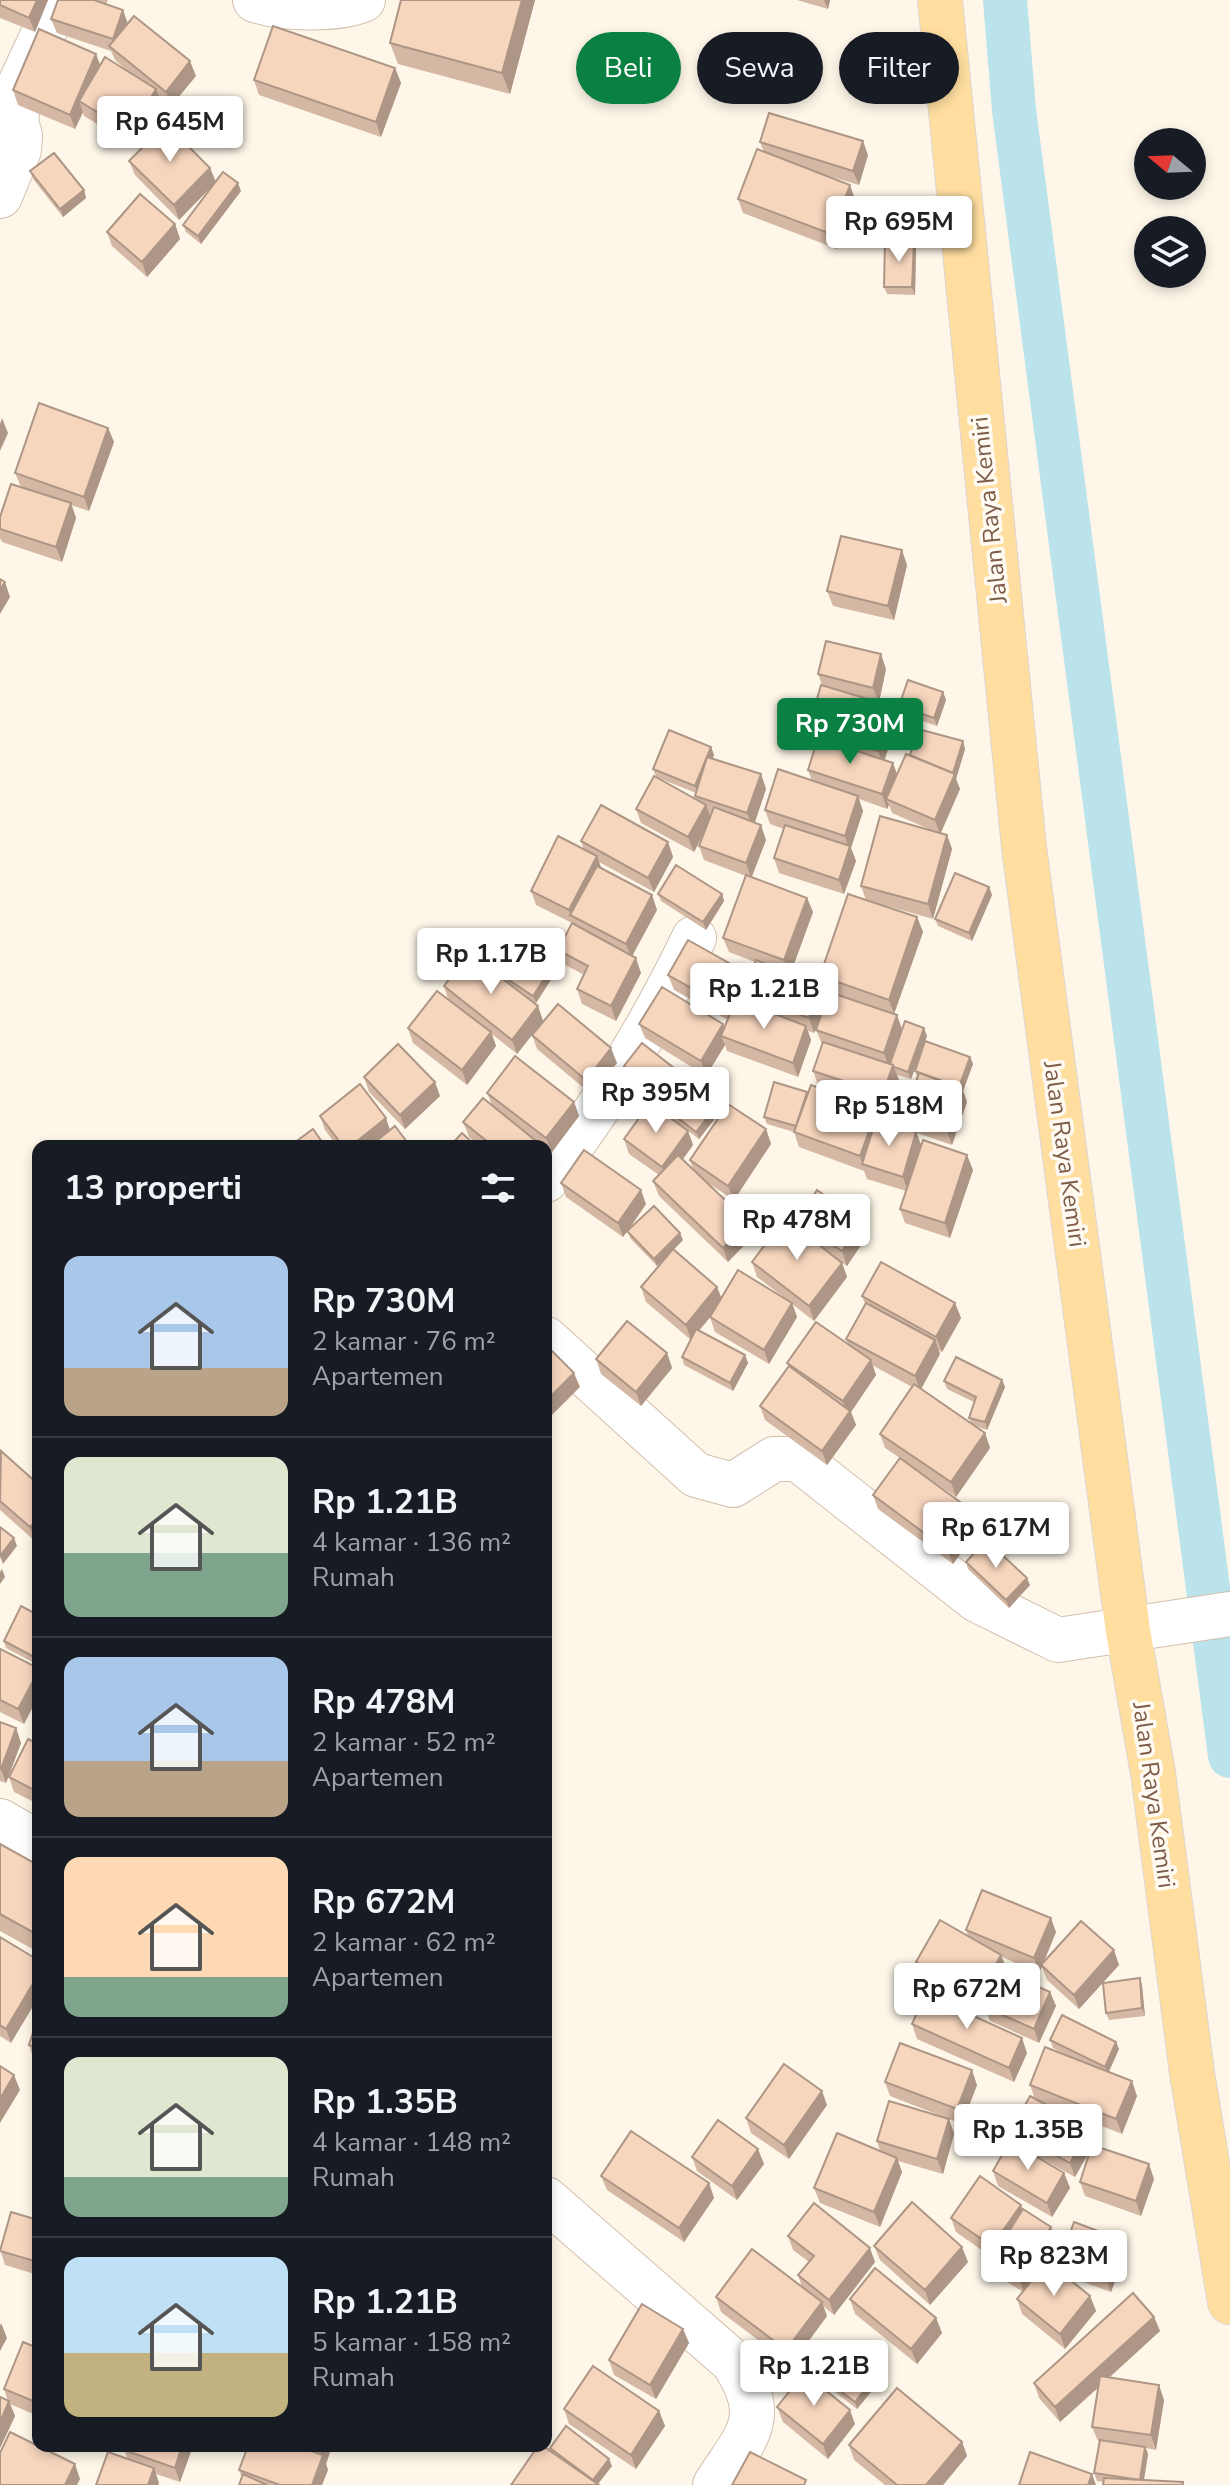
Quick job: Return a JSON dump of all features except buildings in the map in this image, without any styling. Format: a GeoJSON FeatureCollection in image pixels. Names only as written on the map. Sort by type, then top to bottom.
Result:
{"type":"FeatureCollection","features":[{"type":"Feature","properties":{"kind":"main road","name":"Jalan Raya Kemiri"},"geometry":{"type":"LineString","coordinates":[[940,0],[1024,847],[1128,1631],[1153,1773],[1192,2073],[1230,2302]]}},
{"type":"Feature","properties":{"kind":"street"},"geometry":{"type":"LineString","coordinates":[[0,196],[19,150],[20,135],[16,123],[20,84],[59,0]]}},
{"type":"Feature","properties":{"kind":"street"},"geometry":{"type":"LineString","coordinates":[[255,0],[296,7],[350,5],[363,0]]}},
{"type":"Feature","properties":{"kind":"street"},"geometry":{"type":"LineString","coordinates":[[552,1172],[576,1141],[639,1042],[674,982],[694,938]]}},
{"type":"Feature","properties":{"kind":"street"},"geometry":{"type":"LineString","coordinates":[[552,1344],[696,1475],[733,1485],[774,1459],[798,1459],[977,1600],[1058,1640],[1230,1614]]}},
{"type":"Feature","properties":{"kind":"street"},"geometry":{"type":"LineString","coordinates":[[0,1821],[32,1840]]}},
{"type":"Feature","properties":{"kind":"street"},"geometry":{"type":"LineString","coordinates":[[552,2204],[733,2362],[748,2385],[753,2403],[749,2430],[715,2485]]}},
{"type":"Feature","properties":{"kind":"waterway"},"geometry":{"type":"LineString","coordinates":[[1005,0],[1014,110],[1230,1756]]}}]}
